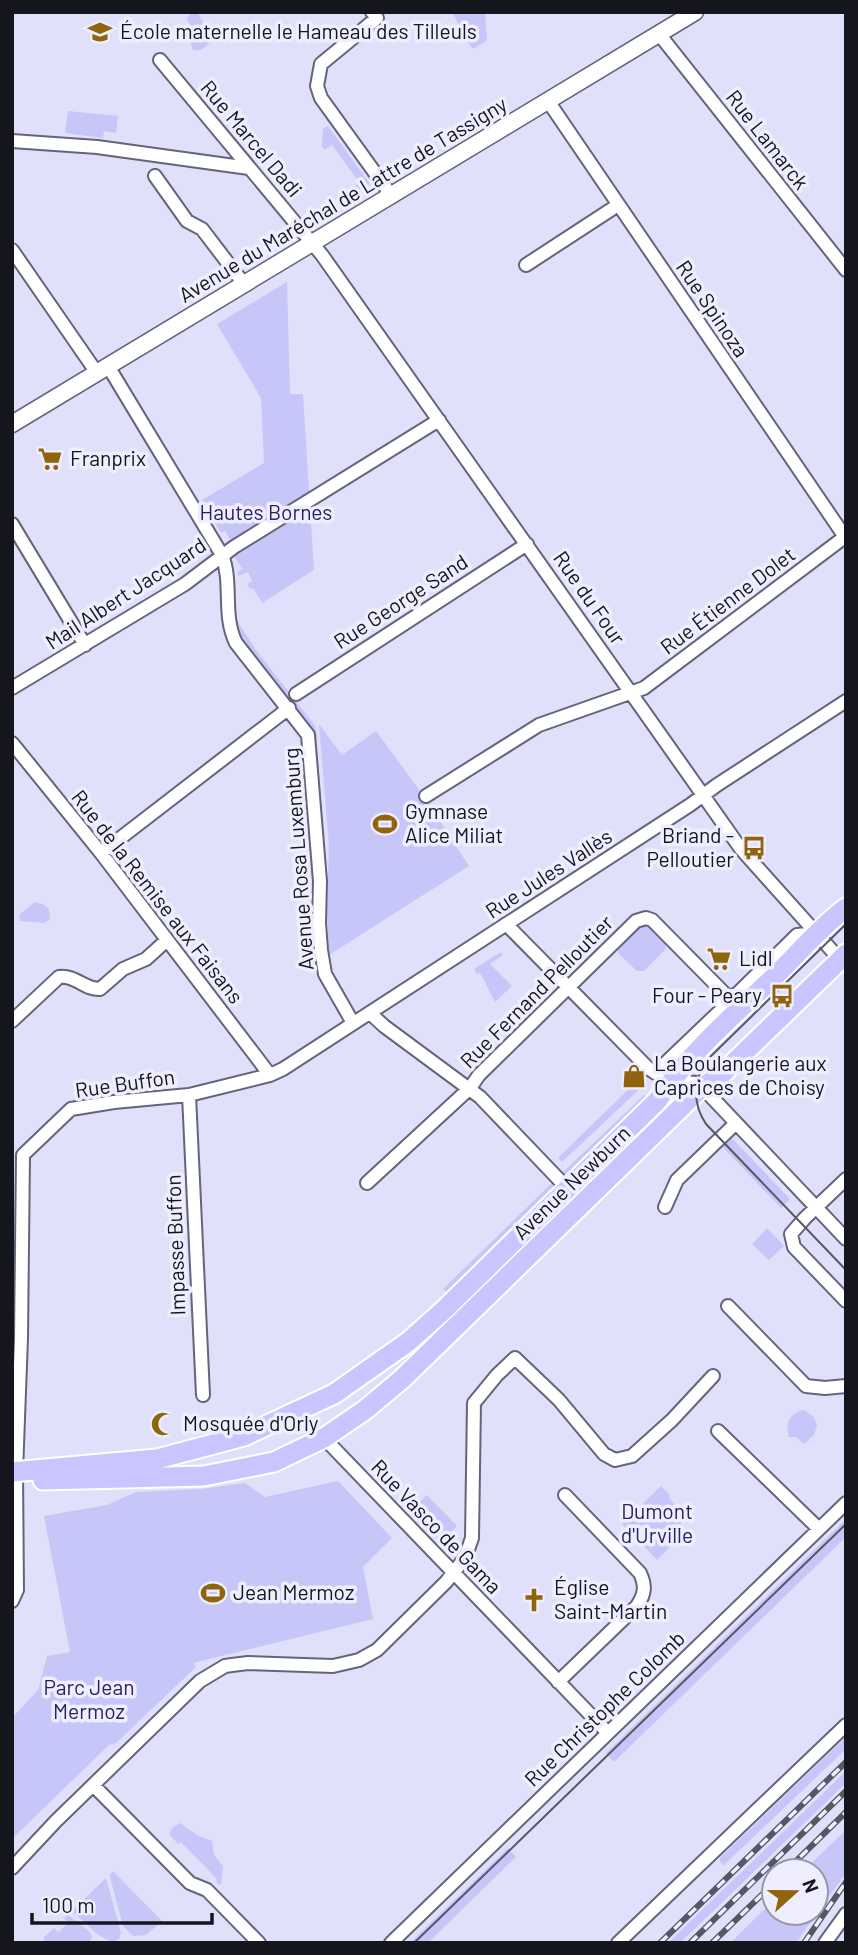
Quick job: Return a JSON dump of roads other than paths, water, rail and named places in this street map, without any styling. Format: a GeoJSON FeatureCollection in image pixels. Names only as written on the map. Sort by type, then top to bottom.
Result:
{"type":"FeatureCollection","features":[{"type":"Feature","properties":{"kind":"main road","name":"Avenue Newburn"},"geometry":{"type":"LineString","coordinates":[[14,1472],[157,1459],[244,1436],[334,1394],[408,1342],[468,1286],[657,1101],[663,1077],[693,1055],[846,908]]}},
{"type":"Feature","properties":{"kind":"main road","name":"Avenue Newburn"},"geometry":{"type":"LineString","coordinates":[[14,1472],[44,1480],[204,1476],[274,1462],[324,1438],[365,1410],[402,1379],[702,1087],[721,1075],[844,960]]}},
{"type":"Feature","properties":{"kind":"street","name":"Avenue du Maréchal de Lattre de Tassigny"},"geometry":{"type":"LineString","coordinates":[[12,424],[695,12]]}},
{"type":"Feature","properties":{"kind":"street"},"geometry":{"type":"LineString","coordinates":[[374,15],[321,64],[317,86],[326,106],[391,195]]}},
{"type":"Feature","properties":{"kind":"street","name":"Rue Lamarck"},"geometry":{"type":"LineString","coordinates":[[659,34],[846,270]]}},
{"type":"Feature","properties":{"kind":"street","name":"Rue Marcel Dadi"},"geometry":{"type":"LineString","coordinates":[[160,60],[312,243]]}},
{"type":"Feature","properties":{"kind":"street","name":"Rue Spinoza"},"geometry":{"type":"LineString","coordinates":[[548,101],[846,537]]}},
{"type":"Feature","properties":{"kind":"street"},"geometry":{"type":"LineString","coordinates":[[12,141],[97,147],[249,169]]}},
{"type":"Feature","properties":{"kind":"street"},"geometry":{"type":"LineString","coordinates":[[155,176],[187,221],[202,229],[244,284]]}},
{"type":"Feature","properties":{"kind":"street"},"geometry":{"type":"LineString","coordinates":[[526,265],[618,205]]}},
{"type":"Feature","properties":{"kind":"street","name":"Rue du Four"},"geometry":{"type":"LineString","coordinates":[[312,243],[741,849],[844,960]]}},
{"type":"Feature","properties":{"kind":"street","name":"Avenue Rosa Luxemburg"},"geometry":{"type":"LineString","coordinates":[[12,251],[102,370],[222,555],[226,569],[229,626],[232,634],[244,654],[308,735],[320,881],[319,923],[325,974],[354,1023]]}},
{"type":"Feature","properties":{"kind":"street","name":"Mail Albert Jacquard"},"geometry":{"type":"LineString","coordinates":[[12,688],[185,584],[222,555],[439,420]]}},
{"type":"Feature","properties":{"kind":"street"},"geometry":{"type":"LineString","coordinates":[[12,524],[85,645]]}},
{"type":"Feature","properties":{"kind":"street","name":"Rue Étienne Dolet"},"geometry":{"type":"LineString","coordinates":[[426,796],[539,725],[644,688],[846,537]]}},
{"type":"Feature","properties":{"kind":"street","name":"Rue George Sand"},"geometry":{"type":"LineString","coordinates":[[296,694],[527,544]]}},
{"type":"Feature","properties":{"kind":"street","name":"Rue Jules Vallès"},"geometry":{"type":"LineString","coordinates":[[270,1075],[370,1013],[846,701]]}},
{"type":"Feature","properties":{"kind":"street"},"geometry":{"type":"LineString","coordinates":[[101,853],[289,708]]}},
{"type":"Feature","properties":{"kind":"street","name":"Rue de la Remise aux Faisans"},"geometry":{"type":"LineString","coordinates":[[12,743],[101,853],[270,1075]]}},
{"type":"Feature","properties":{"kind":"street","name":"Rue Fernand Pelloutier"},"geometry":{"type":"LineString","coordinates":[[367,1183],[470,1088],[479,1075],[632,924],[646,918],[655,923],[724,995]]}},
{"type":"Feature","properties":{"kind":"street"},"geometry":{"type":"LineString","coordinates":[[506,924],[649,1069],[663,1077],[696,1083],[702,1087],[846,1239]]}},
{"type":"Feature","properties":{"kind":"street"},"geometry":{"type":"LineString","coordinates":[[663,1077],[721,1010],[724,995],[728,997],[737,994],[797,935],[817,933]]}},
{"type":"Feature","properties":{"kind":"street"},"geometry":{"type":"LineString","coordinates":[[12,1021],[60,977],[68,976],[92,989],[100,989],[123,969],[146,959],[167,940]]}},
{"type":"Feature","properties":{"kind":"street"},"geometry":{"type":"LineString","coordinates":[[370,1013],[470,1088],[567,1188]]}},
{"type":"Feature","properties":{"kind":"street","name":"Rue Buffon"},"geometry":{"type":"LineString","coordinates":[[12,1601],[17,1590],[14,1472],[21,1338],[23,1156],[71,1109],[189,1095],[270,1075]]}},
{"type":"Feature","properties":{"kind":"street","name":"Impasse Buffon"},"geometry":{"type":"LineString","coordinates":[[189,1095],[203,1395]]}},
{"type":"Feature","properties":{"kind":"street"},"geometry":{"type":"LineString","coordinates":[[665,1207],[677,1180],[735,1124]]}},
{"type":"Feature","properties":{"kind":"street"},"geometry":{"type":"LineString","coordinates":[[846,1179],[792,1234],[793,1247],[846,1301]]}},
{"type":"Feature","properties":{"kind":"street"},"geometry":{"type":"LineString","coordinates":[[728,1306],[806,1386],[846,1386]]}},
{"type":"Feature","properties":{"kind":"street"},"geometry":{"type":"LineString","coordinates":[[12,1868],[200,1681],[225,1666],[248,1663],[333,1666],[359,1660],[377,1650],[453,1574],[464,1558],[472,1538],[474,1403],[515,1358],[559,1400],[604,1454],[615,1460],[632,1456],[672,1420],[713,1376]]}},
{"type":"Feature","properties":{"kind":"street"},"geometry":{"type":"LineString","coordinates":[[718,1432],[819,1529]]}},
{"type":"Feature","properties":{"kind":"street","name":"Rue Vasco de Gama"},"geometry":{"type":"LineString","coordinates":[[324,1438],[608,1733]]}},
{"type":"Feature","properties":{"kind":"street"},"geometry":{"type":"LineString","coordinates":[[558,1682],[637,1606],[644,1596],[645,1583],[640,1573],[565,1495]]}},
{"type":"Feature","properties":{"kind":"street","name":"Rue Christophe Colomb"},"geometry":{"type":"LineString","coordinates":[[391,1943],[846,1503]]}},
{"type":"Feature","properties":{"kind":"street"},"geometry":{"type":"LineString","coordinates":[[618,1943],[846,1725]]}},
{"type":"Feature","properties":{"kind":"street"},"geometry":{"type":"LineString","coordinates":[[93,1785],[190,1883],[207,1890],[259,1943]]}},
{"type":"Feature","properties":{"kind":"street"},"geometry":{"type":"LineString","coordinates":[[825,1943],[846,1914]]}},
{"type":"Feature","properties":{"kind":"tram line"},"geometry":{"type":"LineString","coordinates":[[846,924],[708,1059],[699,1075],[696,1092],[698,1108],[706,1124],[846,1270]]}},
{"type":"Feature","properties":{"kind":"tram line"},"geometry":{"type":"LineString","coordinates":[[414,1943],[846,1524]]}},
{"type":"Feature","properties":{"kind":"railway"},"geometry":{"type":"LineString","coordinates":[[660,1943],[846,1762]]}},
{"type":"Feature","properties":{"kind":"railway"},"geometry":{"type":"LineString","coordinates":[[690,1943],[846,1791]]}},
{"type":"Feature","properties":{"kind":"railway"},"geometry":{"type":"LineString","coordinates":[[800,1857],[846,1812]]}},
{"type":"Feature","properties":{"kind":"railway"},"geometry":{"type":"LineString","coordinates":[[804,1943],[846,1882]]}},
{"type":"Feature","properties":{"kind":"railway"},"geometry":{"type":"LineString","coordinates":[[712,1943],[760,1897]]}},
{"type":"Feature","properties":{"kind":"place","name":"École maternelle le Hameau des Tilleuls"},"geometry":{"type":"Point","coordinates":[100,32]}},
{"type":"Feature","properties":{"kind":"place","name":"Franprix"},"geometry":{"type":"Point","coordinates":[50,459]}},
{"type":"Feature","properties":{"kind":"place","name":"Gymnase Alice Miliat"},"geometry":{"type":"Point","coordinates":[385,824]}},
{"type":"Feature","properties":{"kind":"place","name":"Briand - Pelloutier"},"geometry":{"type":"Point","coordinates":[754,848]}},
{"type":"Feature","properties":{"kind":"place","name":"Lidl"},"geometry":{"type":"Point","coordinates":[719,959]}},
{"type":"Feature","properties":{"kind":"place","name":"Four - Peary"},"geometry":{"type":"Point","coordinates":[782,996]}},
{"type":"Feature","properties":{"kind":"place","name":"La Boulangerie aux Caprices de Choisy"},"geometry":{"type":"Point","coordinates":[634,1076]}},
{"type":"Feature","properties":{"kind":"place","name":"Mosquée d'Orly"},"geometry":{"type":"Point","coordinates":[163,1424]}},
{"type":"Feature","properties":{"kind":"place","name":"Jean Mermoz"},"geometry":{"type":"Point","coordinates":[213,1593]}},
{"type":"Feature","properties":{"kind":"place","name":"Église Saint-Martin"},"geometry":{"type":"Point","coordinates":[534,1600]}},
{"type":"Feature","properties":{"kind":"park label","name":"Hautes Bornes"},"geometry":{"type":"Point","coordinates":[266,513]}},
{"type":"Feature","properties":{"kind":"park label","name":"Dumont d'Urville"},"geometry":{"type":"Point","coordinates":[657,1524]}},
{"type":"Feature","properties":{"kind":"park label","name":"Parc Jean Mermoz"},"geometry":{"type":"Point","coordinates":[89,1700]}}]}
